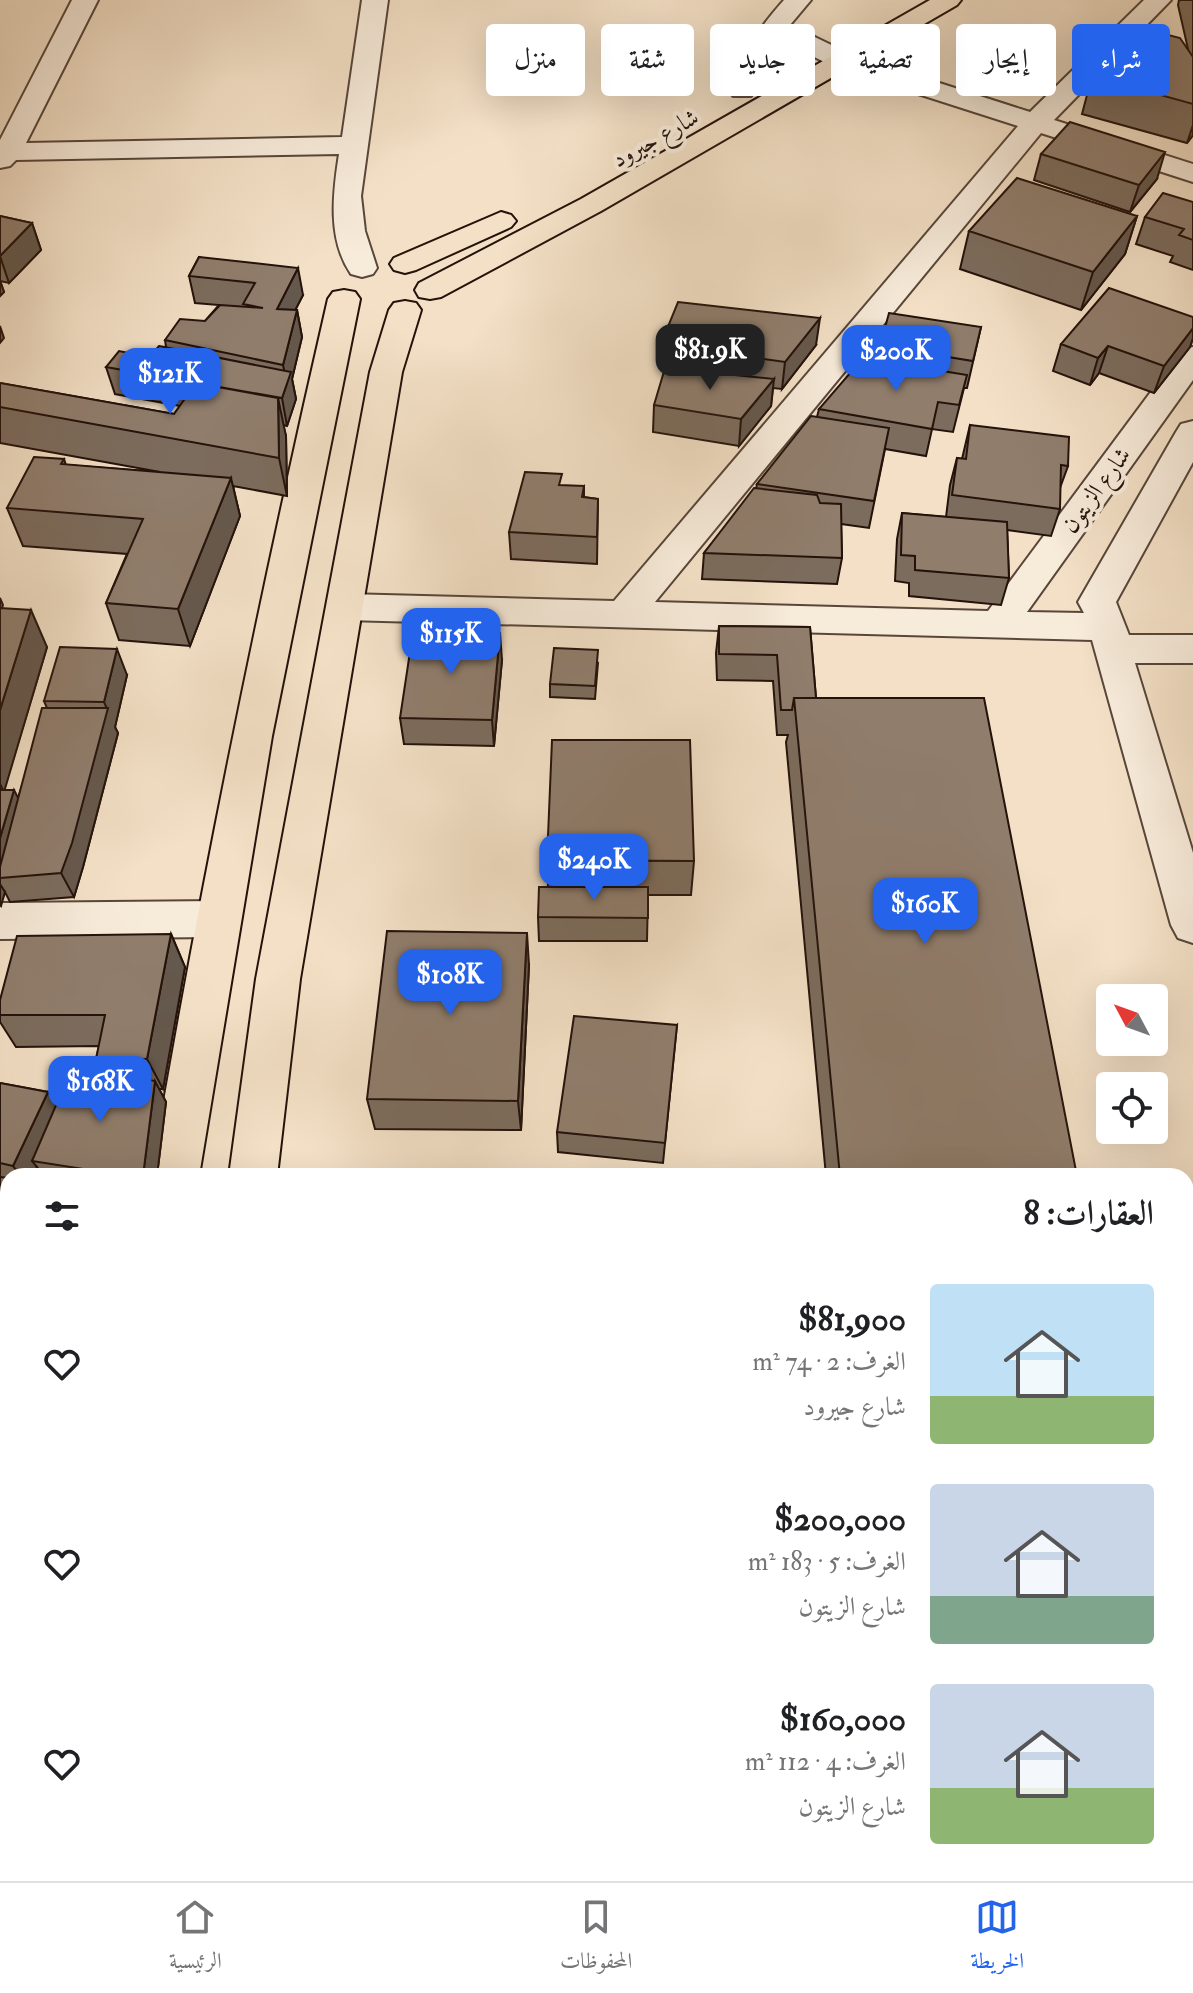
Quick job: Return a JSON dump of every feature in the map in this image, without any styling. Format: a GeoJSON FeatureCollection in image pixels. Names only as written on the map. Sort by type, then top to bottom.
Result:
{"type":"FeatureCollection","features":[{"type":"Feature","properties":{"kind":"main road","name":"شارع جيرود"},"geometry":{"type":"LineString","coordinates":[[815,50],[898,0]]}},
{"type":"Feature","properties":{"kind":"main road","name":"شارع جيرود"},"geometry":{"type":"LineString","coordinates":[[907,24],[948,0]]}},
{"type":"Feature","properties":{"kind":"main road","name":"شارع جيرود"},"geometry":{"type":"LineString","coordinates":[[417,300],[831,68]]}},
{"type":"Feature","properties":{"kind":"main road","name":"شارع جيرود"},"geometry":{"type":"LineString","coordinates":[[634,150],[731,96]]}},
{"type":"Feature","properties":{"kind":"main road"},"geometry":{"type":"LineString","coordinates":[[405,264],[527,208]]}},
{"type":"Feature","properties":{"kind":"main road"},"geometry":{"type":"LineString","coordinates":[[176,1168],[217,919],[308,457],[353,284],[376,263],[405,264],[426,274],[386,372],[278,979],[254,1168]]}},
{"type":"Feature","properties":{"kind":"main road"},"geometry":{"type":"LineString","coordinates":[[353,284],[362,311],[376,314],[417,300]]}},
{"type":"Feature","properties":{"kind":"street"},"geometry":{"type":"LineString","coordinates":[[85,0],[3,155],[354,145]]}},
{"type":"Feature","properties":{"kind":"street"},"geometry":{"type":"LineString","coordinates":[[353,284],[347,196],[375,0]]}},
{"type":"Feature","properties":{"kind":"street"},"geometry":{"type":"LineString","coordinates":[[777,24],[798,0]]}},
{"type":"Feature","properties":{"kind":"street"},"geometry":{"type":"LineString","coordinates":[[625,613],[1034,124],[1158,0]]}},
{"type":"Feature","properties":{"kind":"street"},"geometry":{"type":"LineString","coordinates":[[815,50],[831,56]]}},
{"type":"Feature","properties":{"kind":"street"},"geometry":{"type":"LineString","coordinates":[[940,93],[1193,173]]}},
{"type":"Feature","properties":{"kind":"street","name":"شارع الزيتون"},"geometry":{"type":"LineString","coordinates":[[1000,622],[1193,357]]}},
{"type":"Feature","properties":{"kind":"street","name":"شارع الزيتون"},"geometry":{"type":"LineString","coordinates":[[1110,638],[1097,602],[1193,432]]}},
{"type":"Feature","properties":{"kind":"street"},"geometry":{"type":"LineString","coordinates":[[346,607],[1000,622],[1193,649]]}},
{"type":"Feature","properties":{"kind":"street"},"geometry":{"type":"LineString","coordinates":[[1110,638],[1193,925]]}},
{"type":"Feature","properties":{"kind":"street"},"geometry":{"type":"LineString","coordinates":[[0,921],[217,919]]}},
{"type":"Feature","properties":{"kind":"building"},"geometry":{"type":"Polygon","coordinates":[[[1170,35],[1180,38],[1193,57],[1193,104],[1164,96],[1170,96],[1170,35]]]}},
{"type":"Feature","properties":{"kind":"building"},"geometry":{"type":"Polygon","coordinates":[[[1070,122],[1165,152],[1139,185],[1041,154],[1070,122]]]}},
{"type":"Feature","properties":{"kind":"building"},"geometry":{"type":"Polygon","coordinates":[[[1017,178],[1137,216],[1093,272],[969,231],[1017,178]]]}},
{"type":"Feature","properties":{"kind":"building"},"geometry":{"type":"Polygon","coordinates":[[[1163,193],[1193,202],[1193,240],[1179,235],[1184,229],[1145,217],[1163,193]]]}},
{"type":"Feature","properties":{"kind":"building"},"geometry":{"type":"Polygon","coordinates":[[[0,216],[32,223],[0,256],[0,216]]]}},
{"type":"Feature","properties":{"kind":"building"},"geometry":{"type":"Polygon","coordinates":[[[199,257],[298,268],[277,309],[297,310],[283,365],[165,340],[180,319],[205,321],[220,305],[263,308],[243,304],[255,283],[189,276],[199,257]]]}},
{"type":"Feature","properties":{"kind":"building"},"geometry":{"type":"Polygon","coordinates":[[[1109,288],[1193,317],[1193,328],[1164,366],[1108,346],[1098,358],[1061,344],[1109,288]]]}},
{"type":"Feature","properties":{"kind":"building"},"geometry":{"type":"Polygon","coordinates":[[[678,302],[820,318],[785,362],[693,349],[698,336],[667,329],[678,302]]]}},
{"type":"Feature","properties":{"kind":"building"},"geometry":{"type":"Polygon","coordinates":[[[889,313],[981,327],[973,361],[880,346],[889,313]]]}},
{"type":"Feature","properties":{"kind":"building"},"geometry":{"type":"Polygon","coordinates":[[[159,346],[291,372],[282,398],[106,367],[119,351],[149,357],[159,346]]]}},
{"type":"Feature","properties":{"kind":"building"},"geometry":{"type":"Polygon","coordinates":[[[863,358],[967,375],[959,405],[938,402],[932,429],[819,409],[863,358]]]}},
{"type":"Feature","properties":{"kind":"building"},"geometry":{"type":"Polygon","coordinates":[[[665,368],[774,379],[741,419],[654,405],[665,368]]]}},
{"type":"Feature","properties":{"kind":"building"},"geometry":{"type":"Polygon","coordinates":[[[0,383],[174,414],[196,383],[278,398],[279,458],[0,407],[0,383]]]}},
{"type":"Feature","properties":{"kind":"building"},"geometry":{"type":"Polygon","coordinates":[[[811,416],[889,428],[874,501],[757,484],[811,416]]]}},
{"type":"Feature","properties":{"kind":"building"},"geometry":{"type":"Polygon","coordinates":[[[970,425],[1069,437],[1068,466],[1061,465],[1060,509],[952,495],[957,458],[966,459],[970,425]]]}},
{"type":"Feature","properties":{"kind":"building"},"geometry":{"type":"Polygon","coordinates":[[[34,457],[64,459],[61,464],[231,478],[178,609],[106,603],[143,519],[7,508],[34,457]]]}},
{"type":"Feature","properties":{"kind":"building"},"geometry":{"type":"Polygon","coordinates":[[[525,472],[562,474],[559,485],[584,486],[582,497],[598,499],[597,537],[509,532],[525,472]]]}},
{"type":"Feature","properties":{"kind":"building"},"geometry":{"type":"Polygon","coordinates":[[[754,488],[817,495],[820,503],[841,504],[842,558],[704,553],[754,488]]]}},
{"type":"Feature","properties":{"kind":"building"},"geometry":{"type":"Polygon","coordinates":[[[902,513],[1007,522],[1009,578],[915,570],[915,556],[901,555],[902,513]]]}},
{"type":"Feature","properties":{"kind":"building"},"geometry":{"type":"Polygon","coordinates":[[[0,608],[31,610],[0,710],[0,608]]]}},
{"type":"Feature","properties":{"kind":"building"},"geometry":{"type":"Polygon","coordinates":[[[719,626],[810,627],[816,698],[794,698],[792,710],[781,710],[777,655],[719,654],[719,626]]]}},
{"type":"Feature","properties":{"kind":"building"},"geometry":{"type":"Polygon","coordinates":[[[413,632],[500,633],[492,720],[400,718],[413,632]]]}},
{"type":"Feature","properties":{"kind":"building"},"geometry":{"type":"Polygon","coordinates":[[[60,647],[117,649],[104,702],[44,701],[60,647]]]}},
{"type":"Feature","properties":{"kind":"building"},"geometry":{"type":"Polygon","coordinates":[[[554,648],[598,650],[595,686],[550,684],[554,648]]]}},
{"type":"Feature","properties":{"kind":"building"},"geometry":{"type":"Polygon","coordinates":[[[794,698],[984,698],[1075,1168],[839,1168],[794,698]]]}},
{"type":"Feature","properties":{"kind":"building"},"geometry":{"type":"Polygon","coordinates":[[[42,708],[108,708],[61,873],[0,878],[0,867],[42,708]]]}},
{"type":"Feature","properties":{"kind":"building"},"geometry":{"type":"Polygon","coordinates":[[[552,740],[690,740],[694,861],[547,860],[552,740]]]}},
{"type":"Feature","properties":{"kind":"building"},"geometry":{"type":"Polygon","coordinates":[[[0,790],[14,790],[0,838],[0,790]]]}},
{"type":"Feature","properties":{"kind":"building"},"geometry":{"type":"Polygon","coordinates":[[[539,887],[648,887],[648,918],[538,917],[539,887]]]}},
{"type":"Feature","properties":{"kind":"building"},"geometry":{"type":"Polygon","coordinates":[[[387,931],[527,933],[518,1101],[367,1099],[387,931]]]}},
{"type":"Feature","properties":{"kind":"building"},"geometry":{"type":"Polygon","coordinates":[[[171,934],[147,1059],[96,1059],[105,1015],[0,1015],[0,1000],[17,936],[171,934]]]}},
{"type":"Feature","properties":{"kind":"building"},"geometry":{"type":"Polygon","coordinates":[[[574,1016],[677,1025],[665,1143],[557,1132],[574,1016]]]}},
{"type":"Feature","properties":{"kind":"building"},"geometry":{"type":"Polygon","coordinates":[[[72,1068],[155,1081],[144,1168],[77,1168],[32,1161],[72,1068]]]}},
{"type":"Feature","properties":{"kind":"building"},"geometry":{"type":"Polygon","coordinates":[[[0,1083],[48,1092],[13,1166],[0,1163],[0,1083]]]}}]}
